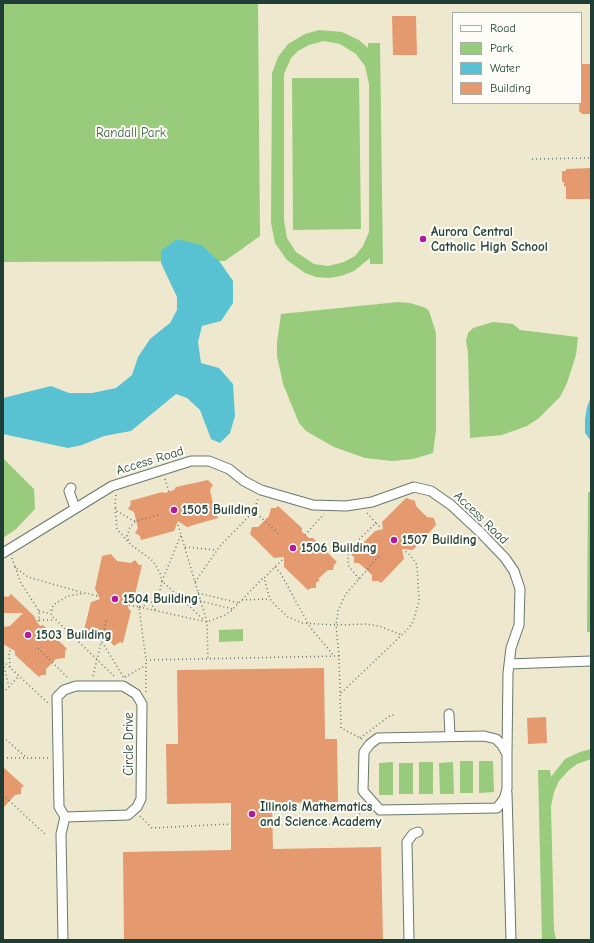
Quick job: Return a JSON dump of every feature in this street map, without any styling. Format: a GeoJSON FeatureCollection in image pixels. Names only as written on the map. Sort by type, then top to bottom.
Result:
{"type":"FeatureCollection","features":[{"type":"Feature","properties":{"kind":"lane","name":"Access Road"},"geometry":{"type":"LineString","coordinates":[[7,551],[116,484],[191,461],[209,461],[229,469],[244,481],[261,490],[313,505],[332,506],[364,503],[414,487],[431,491],[452,505],[505,558],[514,571],[520,589],[519,625],[511,648],[507,692],[507,789],[511,940]]}},
{"type":"Feature","properties":{"kind":"lane"},"geometry":{"type":"LineString","coordinates":[[71,488],[69,491],[75,508]]}},
{"type":"Feature","properties":{"kind":"lane"},"geometry":{"type":"LineString","coordinates":[[509,664],[591,661]]}},
{"type":"Feature","properties":{"kind":"lane"},"geometry":{"type":"LineString","coordinates":[[63,940],[61,834],[65,817],[59,807],[56,710],[57,697],[64,690],[76,686],[123,682]]}},
{"type":"Feature","properties":{"kind":"lane","name":"Circle Drive"},"geometry":{"type":"LineString","coordinates":[[123,682],[136,694],[142,704],[142,799],[134,810]]}},
{"type":"Feature","properties":{"kind":"lane"},"geometry":{"type":"LineString","coordinates":[[449,714],[450,736]]}},
{"type":"Feature","properties":{"kind":"lane"},"geometry":{"type":"LineString","coordinates":[[507,754],[496,738],[484,736],[378,738],[370,744],[364,752],[363,791],[380,810],[497,808],[504,799],[507,789]]}},
{"type":"Feature","properties":{"kind":"lane"},"geometry":{"type":"LineString","coordinates":[[65,817],[128,815],[134,810]]}},
{"type":"Feature","properties":{"kind":"lane"},"geometry":{"type":"LineString","coordinates":[[409,940],[407,842],[413,834],[418,832]]}},
{"type":"Feature","properties":{"kind":"path"},"geometry":{"type":"LineString","coordinates":[[532,159],[591,158]]}},
{"type":"Feature","properties":{"kind":"path"},"geometry":{"type":"LineString","coordinates":[[162,470],[169,492]]}},
{"type":"Feature","properties":{"kind":"path"},"geometry":{"type":"LineString","coordinates":[[116,484],[115,508],[117,529],[130,544],[153,561],[160,573],[162,581],[206,622]]}},
{"type":"Feature","properties":{"kind":"path"},"geometry":{"type":"LineString","coordinates":[[195,582],[216,550],[254,510],[261,490]]}},
{"type":"Feature","properties":{"kind":"path"},"geometry":{"type":"LineString","coordinates":[[364,503],[368,514],[381,528]]}},
{"type":"Feature","properties":{"kind":"path"},"geometry":{"type":"LineString","coordinates":[[305,535],[332,506]]}},
{"type":"Feature","properties":{"kind":"path"},"geometry":{"type":"LineString","coordinates":[[115,508],[132,520],[136,521],[158,515]]}},
{"type":"Feature","properties":{"kind":"path"},"geometry":{"type":"LineString","coordinates":[[254,510],[280,535]]}},
{"type":"Feature","properties":{"kind":"path"},"geometry":{"type":"LineString","coordinates":[[130,544],[128,532],[136,521]]}},
{"type":"Feature","properties":{"kind":"path"},"geometry":{"type":"LineString","coordinates":[[359,579],[350,570],[348,565],[348,550],[376,523]]}},
{"type":"Feature","properties":{"kind":"path"},"geometry":{"type":"LineString","coordinates":[[178,525],[206,622],[208,659]]}},
{"type":"Feature","properties":{"kind":"path"},"geometry":{"type":"LineString","coordinates":[[139,607],[153,601],[159,594],[162,581],[181,534]]}},
{"type":"Feature","properties":{"kind":"path"},"geometry":{"type":"LineString","coordinates":[[185,547],[216,550]]}},
{"type":"Feature","properties":{"kind":"path"},"geometry":{"type":"LineString","coordinates":[[7,551],[21,583],[39,611],[38,621],[55,620]]}},
{"type":"Feature","properties":{"kind":"path"},"geometry":{"type":"LineString","coordinates":[[341,693],[402,635],[412,622],[419,601],[417,565],[411,556],[405,551]]}},
{"type":"Feature","properties":{"kind":"path"},"geometry":{"type":"LineString","coordinates":[[370,744],[341,728],[341,693],[336,625],[341,601],[381,554]]}},
{"type":"Feature","properties":{"kind":"path"},"geometry":{"type":"LineString","coordinates":[[129,605],[206,622],[223,616],[233,609],[282,560]]}},
{"type":"Feature","properties":{"kind":"path"},"geometry":{"type":"LineString","coordinates":[[15,567],[36,581],[97,596]]}},
{"type":"Feature","properties":{"kind":"path"},"geometry":{"type":"LineString","coordinates":[[274,567],[281,574],[309,625],[334,656]]}},
{"type":"Feature","properties":{"kind":"path"},"geometry":{"type":"LineString","coordinates":[[264,578],[270,599],[288,617],[309,625],[366,624],[379,626],[402,635]]}},
{"type":"Feature","properties":{"kind":"path"},"geometry":{"type":"LineString","coordinates":[[198,592],[239,603]]}},
{"type":"Feature","properties":{"kind":"path"},"geometry":{"type":"LineString","coordinates":[[39,611],[47,613],[58,600],[86,593]]}},
{"type":"Feature","properties":{"kind":"path"},"geometry":{"type":"LineString","coordinates":[[242,600],[270,599]]}},
{"type":"Feature","properties":{"kind":"path"},"geometry":{"type":"LineString","coordinates":[[153,601],[152,605],[156,611]]}},
{"type":"Feature","properties":{"kind":"path"},"geometry":{"type":"LineString","coordinates":[[200,601],[233,609]]}},
{"type":"Feature","properties":{"kind":"path"},"geometry":{"type":"LineString","coordinates":[[139,607],[146,660],[146,693],[140,700]]}},
{"type":"Feature","properties":{"kind":"path"},"geometry":{"type":"LineString","coordinates":[[50,610],[55,620],[97,660],[123,682]]}},
{"type":"Feature","properties":{"kind":"path"},"geometry":{"type":"LineString","coordinates":[[91,685],[107,618]]}},
{"type":"Feature","properties":{"kind":"path"},"geometry":{"type":"LineString","coordinates":[[102,642],[123,682]]}},
{"type":"Feature","properties":{"kind":"path"},"geometry":{"type":"LineString","coordinates":[[38,648],[76,686]]}},
{"type":"Feature","properties":{"kind":"path"},"geometry":{"type":"LineString","coordinates":[[10,667],[9,652],[12,649]]}},
{"type":"Feature","properties":{"kind":"path"},"geometry":{"type":"LineString","coordinates":[[146,660],[339,656]]}},
{"type":"Feature","properties":{"kind":"path"},"geometry":{"type":"LineString","coordinates":[[3,662],[56,710]]}},
{"type":"Feature","properties":{"kind":"path"},"geometry":{"type":"LineString","coordinates":[[3,662],[10,687]]}},
{"type":"Feature","properties":{"kind":"path"},"geometry":{"type":"LineString","coordinates":[[123,682],[146,665]]}},
{"type":"Feature","properties":{"kind":"path"},"geometry":{"type":"LineString","coordinates":[[3,693],[19,676]]}},
{"type":"Feature","properties":{"kind":"path"},"geometry":{"type":"LineString","coordinates":[[360,738],[391,715],[396,715]]}},
{"type":"Feature","properties":{"kind":"path"},"geometry":{"type":"LineString","coordinates":[[3,737],[27,758]]}},
{"type":"Feature","properties":{"kind":"path"},"geometry":{"type":"LineString","coordinates":[[3,758],[57,758]]}},
{"type":"Feature","properties":{"kind":"path"},"geometry":{"type":"LineString","coordinates":[[3,795],[45,834]]}},
{"type":"Feature","properties":{"kind":"path"},"geometry":{"type":"LineString","coordinates":[[273,825],[354,824],[369,798]]}},
{"type":"Feature","properties":{"kind":"path"},"geometry":{"type":"LineString","coordinates":[[134,810],[152,828],[231,824]]}},
{"type":"Feature","properties":{"kind":"green space","name":"Randall Park"},"geometry":{"type":"Polygon","coordinates":[[[3,3],[258,3],[260,236],[225,261],[3,262],[3,3]]]}},
{"type":"Feature","properties":{"kind":"green space"},"geometry":{"type":"Polygon","coordinates":[[[319,30],[342,32],[359,40],[368,48],[368,43],[380,43],[383,264],[370,264],[370,258],[354,271],[341,276],[329,278],[316,277],[305,273],[287,260],[275,243],[271,223],[272,73],[278,57],[288,44],[305,34],[319,30]],[[324,41],[309,45],[298,51],[291,58],[284,74],[284,220],[287,238],[296,252],[314,264],[328,266],[344,262],[355,256],[363,246],[369,232],[369,84],[365,66],[356,54],[340,44],[324,41]]]}},
{"type":"Feature","properties":{"kind":"green space"},"geometry":{"type":"Polygon","coordinates":[[[292,78],[359,78],[361,229],[293,230],[292,78]]]}},
{"type":"Feature","properties":{"kind":"green space"},"geometry":{"type":"Polygon","coordinates":[[[398,302],[410,303],[426,308],[429,311],[436,333],[436,431],[433,453],[413,459],[392,461],[365,458],[334,447],[306,431],[299,423],[283,384],[277,356],[277,342],[281,314],[398,302]]]}},
{"type":"Feature","properties":{"kind":"green space"},"geometry":{"type":"Polygon","coordinates":[[[493,322],[513,324],[520,330],[578,337],[576,355],[567,383],[560,397],[539,418],[527,426],[502,435],[470,438],[468,352],[466,341],[468,333],[473,328],[493,322]]]}},
{"type":"Feature","properties":{"kind":"green space"},"geometry":{"type":"Polygon","coordinates":[[[3,458],[34,489],[35,509],[16,529],[3,538],[3,458]]]}},
{"type":"Feature","properties":{"kind":"green space"},"geometry":{"type":"Polygon","coordinates":[[[588,492],[591,492],[591,632],[587,632],[588,492]]]}},
{"type":"Feature","properties":{"kind":"green space"},"geometry":{"type":"Polygon","coordinates":[[[243,629],[243,641],[219,642],[219,630],[243,629]]]}},
{"type":"Feature","properties":{"kind":"green space"},"geometry":{"type":"Polygon","coordinates":[[[591,749],[591,759],[577,764],[569,770],[559,781],[554,792],[551,806],[554,930],[556,940],[542,940],[538,770],[550,770],[551,777],[565,759],[591,749]]]}},
{"type":"Feature","properties":{"kind":"green space"},"geometry":{"type":"Polygon","coordinates":[[[460,761],[473,761],[473,793],[460,793],[460,761]]]}},
{"type":"Feature","properties":{"kind":"green space"},"geometry":{"type":"Polygon","coordinates":[[[479,761],[493,761],[494,792],[479,793],[479,761]]]}},
{"type":"Feature","properties":{"kind":"green space"},"geometry":{"type":"Polygon","coordinates":[[[393,762],[393,795],[379,795],[379,763],[393,762]]]}},
{"type":"Feature","properties":{"kind":"green space"},"geometry":{"type":"Polygon","coordinates":[[[419,762],[433,762],[433,794],[419,794],[419,762]]]}},
{"type":"Feature","properties":{"kind":"green space"},"geometry":{"type":"Polygon","coordinates":[[[453,762],[454,794],[440,794],[439,763],[453,762]]]}},
{"type":"Feature","properties":{"kind":"green space"},"geometry":{"type":"Polygon","coordinates":[[[399,763],[413,763],[413,794],[399,794],[399,763]]]}},
{"type":"Feature","properties":{"kind":"water"},"geometry":{"type":"Polygon","coordinates":[[[177,239],[201,245],[220,262],[233,281],[233,303],[221,321],[202,326],[198,342],[201,363],[219,368],[233,384],[235,416],[230,433],[220,443],[211,439],[200,410],[187,398],[176,394],[131,431],[104,436],[82,445],[68,448],[3,434],[3,398],[51,386],[69,393],[92,393],[116,388],[132,375],[138,357],[150,339],[170,323],[177,310],[177,297],[161,263],[161,251],[177,239]]]}},
{"type":"Feature","properties":{"kind":"water"},"geometry":{"type":"Polygon","coordinates":[[[591,397],[591,441],[585,433],[585,419],[587,407],[591,397]]]}},
{"type":"Feature","properties":{"kind":"building"},"geometry":{"type":"Polygon","coordinates":[[[392,16],[416,16],[417,55],[393,55],[392,16]]]}},
{"type":"Feature","properties":{"kind":"building"},"geometry":{"type":"Polygon","coordinates":[[[582,64],[591,64],[591,114],[582,114],[579,111],[579,104],[582,104],[582,64]]]}},
{"type":"Feature","properties":{"kind":"building"},"geometry":{"type":"Polygon","coordinates":[[[591,168],[591,199],[566,199],[566,186],[564,187],[564,182],[562,182],[562,171],[566,171],[566,169],[591,168]]]}},
{"type":"Feature","properties":{"kind":"building","name":"1505 Building"},"geometry":{"type":"Polygon","coordinates":[[[208,480],[213,485],[210,490],[213,504],[215,503],[220,509],[217,514],[218,518],[187,527],[178,521],[174,531],[141,540],[140,536],[135,533],[138,528],[134,512],[128,509],[131,504],[130,501],[162,492],[165,493],[174,490],[176,487],[208,480]]]}},
{"type":"Feature","properties":{"kind":"building","name":"1507 Building"},"geometry":{"type":"Polygon","coordinates":[[[406,498],[415,501],[416,506],[427,517],[434,518],[436,525],[413,550],[402,549],[404,559],[381,583],[378,581],[372,581],[372,575],[359,563],[354,563],[354,557],[351,555],[375,531],[383,529],[382,522],[406,498]]]}},
{"type":"Feature","properties":{"kind":"building","name":"1506 Building"},"geometry":{"type":"Polygon","coordinates":[[[278,506],[302,528],[302,532],[309,538],[313,538],[337,562],[334,565],[333,570],[328,570],[318,579],[320,580],[316,583],[316,588],[311,588],[308,590],[284,567],[284,557],[274,558],[250,534],[252,527],[258,527],[269,516],[271,508],[276,508],[278,506]]]}},
{"type":"Feature","properties":{"kind":"building","name":"1504 Building"},"geometry":{"type":"Polygon","coordinates":[[[111,554],[117,561],[131,563],[135,560],[139,565],[142,565],[134,599],[129,601],[128,608],[131,611],[123,643],[120,642],[114,646],[108,639],[95,637],[90,640],[83,634],[91,602],[100,599],[95,589],[102,556],[111,554]]]}},
{"type":"Feature","properties":{"kind":"building","name":"1503 Building"},"geometry":{"type":"Polygon","coordinates":[[[11,594],[34,616],[40,626],[43,625],[67,649],[65,651],[65,658],[56,659],[46,669],[46,675],[41,675],[39,677],[15,655],[15,651],[3,644],[3,627],[10,626],[23,613],[3,613],[3,596],[8,597],[11,594]]]}},
{"type":"Feature","properties":{"kind":"building","name":"Illinois Mathematics and Science Academy"},"geometry":{"type":"Polygon","coordinates":[[[324,668],[325,739],[337,739],[338,802],[272,803],[273,849],[381,847],[383,940],[124,940],[123,852],[231,850],[231,803],[167,804],[166,744],[178,744],[177,670],[324,668]]]}},
{"type":"Feature","properties":{"kind":"building"},"geometry":{"type":"Polygon","coordinates":[[[546,717],[547,743],[528,744],[527,718],[546,717]]]}},
{"type":"Feature","properties":{"kind":"building"},"geometry":{"type":"Polygon","coordinates":[[[3,767],[24,786],[21,788],[21,794],[15,795],[3,808],[3,767]]]}},
{"type":"Feature","properties":{"kind":"place","name":"Aurora Central Catholic High School"},"geometry":{"type":"Point","coordinates":[423,239]}},
{"type":"Feature","properties":{"kind":"place","name":"1505 Building"},"geometry":{"type":"Point","coordinates":[174,510]}},
{"type":"Feature","properties":{"kind":"place","name":"1507 Building"},"geometry":{"type":"Point","coordinates":[394,540]}},
{"type":"Feature","properties":{"kind":"place","name":"1506 Building"},"geometry":{"type":"Point","coordinates":[293,548]}},
{"type":"Feature","properties":{"kind":"place","name":"1504 Building"},"geometry":{"type":"Point","coordinates":[115,599]}},
{"type":"Feature","properties":{"kind":"place","name":"1503 Building"},"geometry":{"type":"Point","coordinates":[28,635]}},
{"type":"Feature","properties":{"kind":"place","name":"Illinois Mathematics and Science Academy"},"geometry":{"type":"Point","coordinates":[252,814]}}]}
